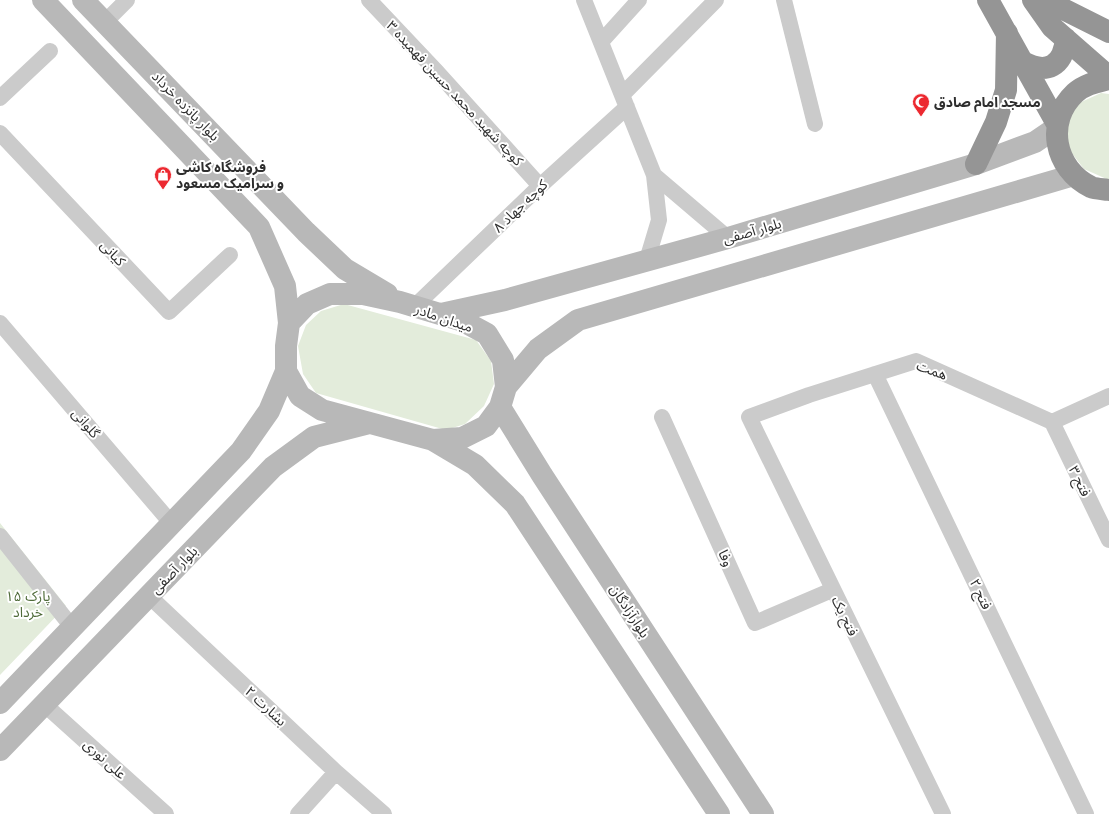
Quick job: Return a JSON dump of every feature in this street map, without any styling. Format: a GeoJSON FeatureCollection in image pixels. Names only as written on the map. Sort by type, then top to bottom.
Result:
{"type":"FeatureCollection","features":[{"type":"Feature","properties":{"kind":"highway"},"geometry":{"type":"LineString","coordinates":[[988,0],[1057,126]]}},
{"type":"Feature","properties":{"kind":"highway"},"geometry":{"type":"LineString","coordinates":[[1033,0],[1052,27],[1109,78]]}},
{"type":"Feature","properties":{"kind":"highway"},"geometry":{"type":"LineString","coordinates":[[1045,0],[1109,32]]}},
{"type":"Feature","properties":{"kind":"highway"},"geometry":{"type":"LineString","coordinates":[[976,164],[996,122],[1006,90],[1007,34]]}},
{"type":"Feature","properties":{"kind":"highway"},"geometry":{"type":"LineString","coordinates":[[1023,62],[1034,68],[1047,68],[1058,62],[1065,52],[1066,39]]}},
{"type":"Feature","properties":{"kind":"highway"},"geometry":{"type":"LineString","coordinates":[[1109,78],[1092,83],[1076,92],[1064,106],[1057,126],[1057,145],[1061,156],[1074,175],[1092,187],[1109,190]]}},
{"type":"Feature","properties":{"kind":"main road"},"geometry":{"type":"LineString","coordinates":[[0,703],[241,451],[269,411],[286,370],[286,346],[289,324],[285,286],[260,227],[43,0]]}},
{"type":"Feature","properties":{"kind":"main road","name":"بلوار پانزده خرداد"},"geometry":{"type":"LineString","coordinates":[[83,0],[306,232],[346,269],[407,305]]}},
{"type":"Feature","properties":{"kind":"main road","name":"بلوار آصفی"},"geometry":{"type":"LineString","coordinates":[[440,314],[505,300],[728,238],[976,164],[1035,142],[1057,126]]}},
{"type":"Feature","properties":{"kind":"main road"},"geometry":{"type":"LineString","coordinates":[[433,440],[462,438],[486,426],[503,397],[538,349],[578,320],[1074,175]]}},
{"type":"Feature","properties":{"kind":"main road","name":"میدان مادر"},"geometry":{"type":"LineString","coordinates":[[289,324],[307,304],[330,294],[363,294],[440,314],[462,322],[487,334],[503,360],[503,397]]}},
{"type":"Feature","properties":{"kind":"main road"},"geometry":{"type":"LineString","coordinates":[[286,370],[300,396],[322,410],[433,440],[475,465],[515,504],[719,814]]}},
{"type":"Feature","properties":{"kind":"main road","name":"بلوارآزادگان"},"geometry":{"type":"LineString","coordinates":[[503,397],[542,475],[763,814]]}},
{"type":"Feature","properties":{"kind":"main road","name":"بلوار آصفی"},"geometry":{"type":"LineString","coordinates":[[0,750],[273,467],[314,438],[370,423]]}},
{"type":"Feature","properties":{"kind":"street"},"geometry":{"type":"LineString","coordinates":[[105,22],[128,0]]}},
{"type":"Feature","properties":{"kind":"street","name":"کوچه شهید محمد حسین فهمیده ۳"},"geometry":{"type":"LineString","coordinates":[[369,0],[438,73],[540,186]]}},
{"type":"Feature","properties":{"kind":"street"},"geometry":{"type":"LineString","coordinates":[[584,0],[654,175],[658,220],[648,260]]}},
{"type":"Feature","properties":{"kind":"street"},"geometry":{"type":"LineString","coordinates":[[601,42],[639,0]]}},
{"type":"Feature","properties":{"kind":"street","name":"کوچه جهاد ۸"},"geometry":{"type":"LineString","coordinates":[[407,305],[540,186],[625,101],[716,0]]}},
{"type":"Feature","properties":{"kind":"street"},"geometry":{"type":"LineString","coordinates":[[784,0],[815,124]]}},
{"type":"Feature","properties":{"kind":"street"},"geometry":{"type":"LineString","coordinates":[[0,98],[50,51]]}},
{"type":"Feature","properties":{"kind":"street","name":"کیانی"},"geometry":{"type":"LineString","coordinates":[[0,133],[169,312],[230,255]]}},
{"type":"Feature","properties":{"kind":"street"},"geometry":{"type":"LineString","coordinates":[[654,175],[728,238]]}},
{"type":"Feature","properties":{"kind":"street","name":"گلوانی"},"geometry":{"type":"LineString","coordinates":[[0,323],[172,524]]}},
{"type":"Feature","properties":{"kind":"street","name":"همت"},"geometry":{"type":"LineString","coordinates":[[749,417],[916,361],[1052,422]]}},
{"type":"Feature","properties":{"kind":"street","name":"فتح ۲"},"geometry":{"type":"LineString","coordinates":[[875,374],[1086,814]]}},
{"type":"Feature","properties":{"kind":"street"},"geometry":{"type":"LineString","coordinates":[[1052,422],[1109,396]]}},
{"type":"Feature","properties":{"kind":"street","name":"وفا"},"geometry":{"type":"LineString","coordinates":[[662,417],[755,623],[832,590]]}},
{"type":"Feature","properties":{"kind":"street","name":"فتح یک"},"geometry":{"type":"LineString","coordinates":[[749,417],[832,590],[943,814]]}},
{"type":"Feature","properties":{"kind":"street","name":"فتح ۳"},"geometry":{"type":"LineString","coordinates":[[1052,422],[1109,540]]}},
{"type":"Feature","properties":{"kind":"street"},"geometry":{"type":"LineString","coordinates":[[0,536],[72,627]]}},
{"type":"Feature","properties":{"kind":"street","name":"بشارت ۲"},"geometry":{"type":"LineString","coordinates":[[149,596],[336,772],[384,814]]}},
{"type":"Feature","properties":{"kind":"street","name":"علی نوری"},"geometry":{"type":"LineString","coordinates":[[44,704],[166,814]]}},
{"type":"Feature","properties":{"kind":"street"},"geometry":{"type":"LineString","coordinates":[[298,814],[336,772]]}},
{"type":"Feature","properties":{"kind":"green space"},"geometry":{"type":"Polygon","coordinates":[[[1101,93],[1109,94],[1109,180],[1084,169],[1067,147],[1066,123],[1079,103],[1101,93]]]}},
{"type":"Feature","properties":{"kind":"green space"},"geometry":{"type":"Polygon","coordinates":[[[344,304],[476,340],[491,361],[494,384],[484,406],[465,424],[446,430],[316,393],[303,374],[298,346],[306,325],[321,311],[344,304]]]}},
{"type":"Feature","properties":{"kind":"green space","name":"پارک ۱۵ خرداد"},"geometry":{"type":"Polygon","coordinates":[[[0,523],[66,606],[0,675],[0,523]]]}},
{"type":"Feature","properties":{"kind":"place","name":"مسجد امام صادق"},"geometry":{"type":"Point","coordinates":[921,117]}},
{"type":"Feature","properties":{"kind":"place","name":"فروشگاه کاشی و سرامیک مسعود"},"geometry":{"type":"Point","coordinates":[163,190]}}]}
